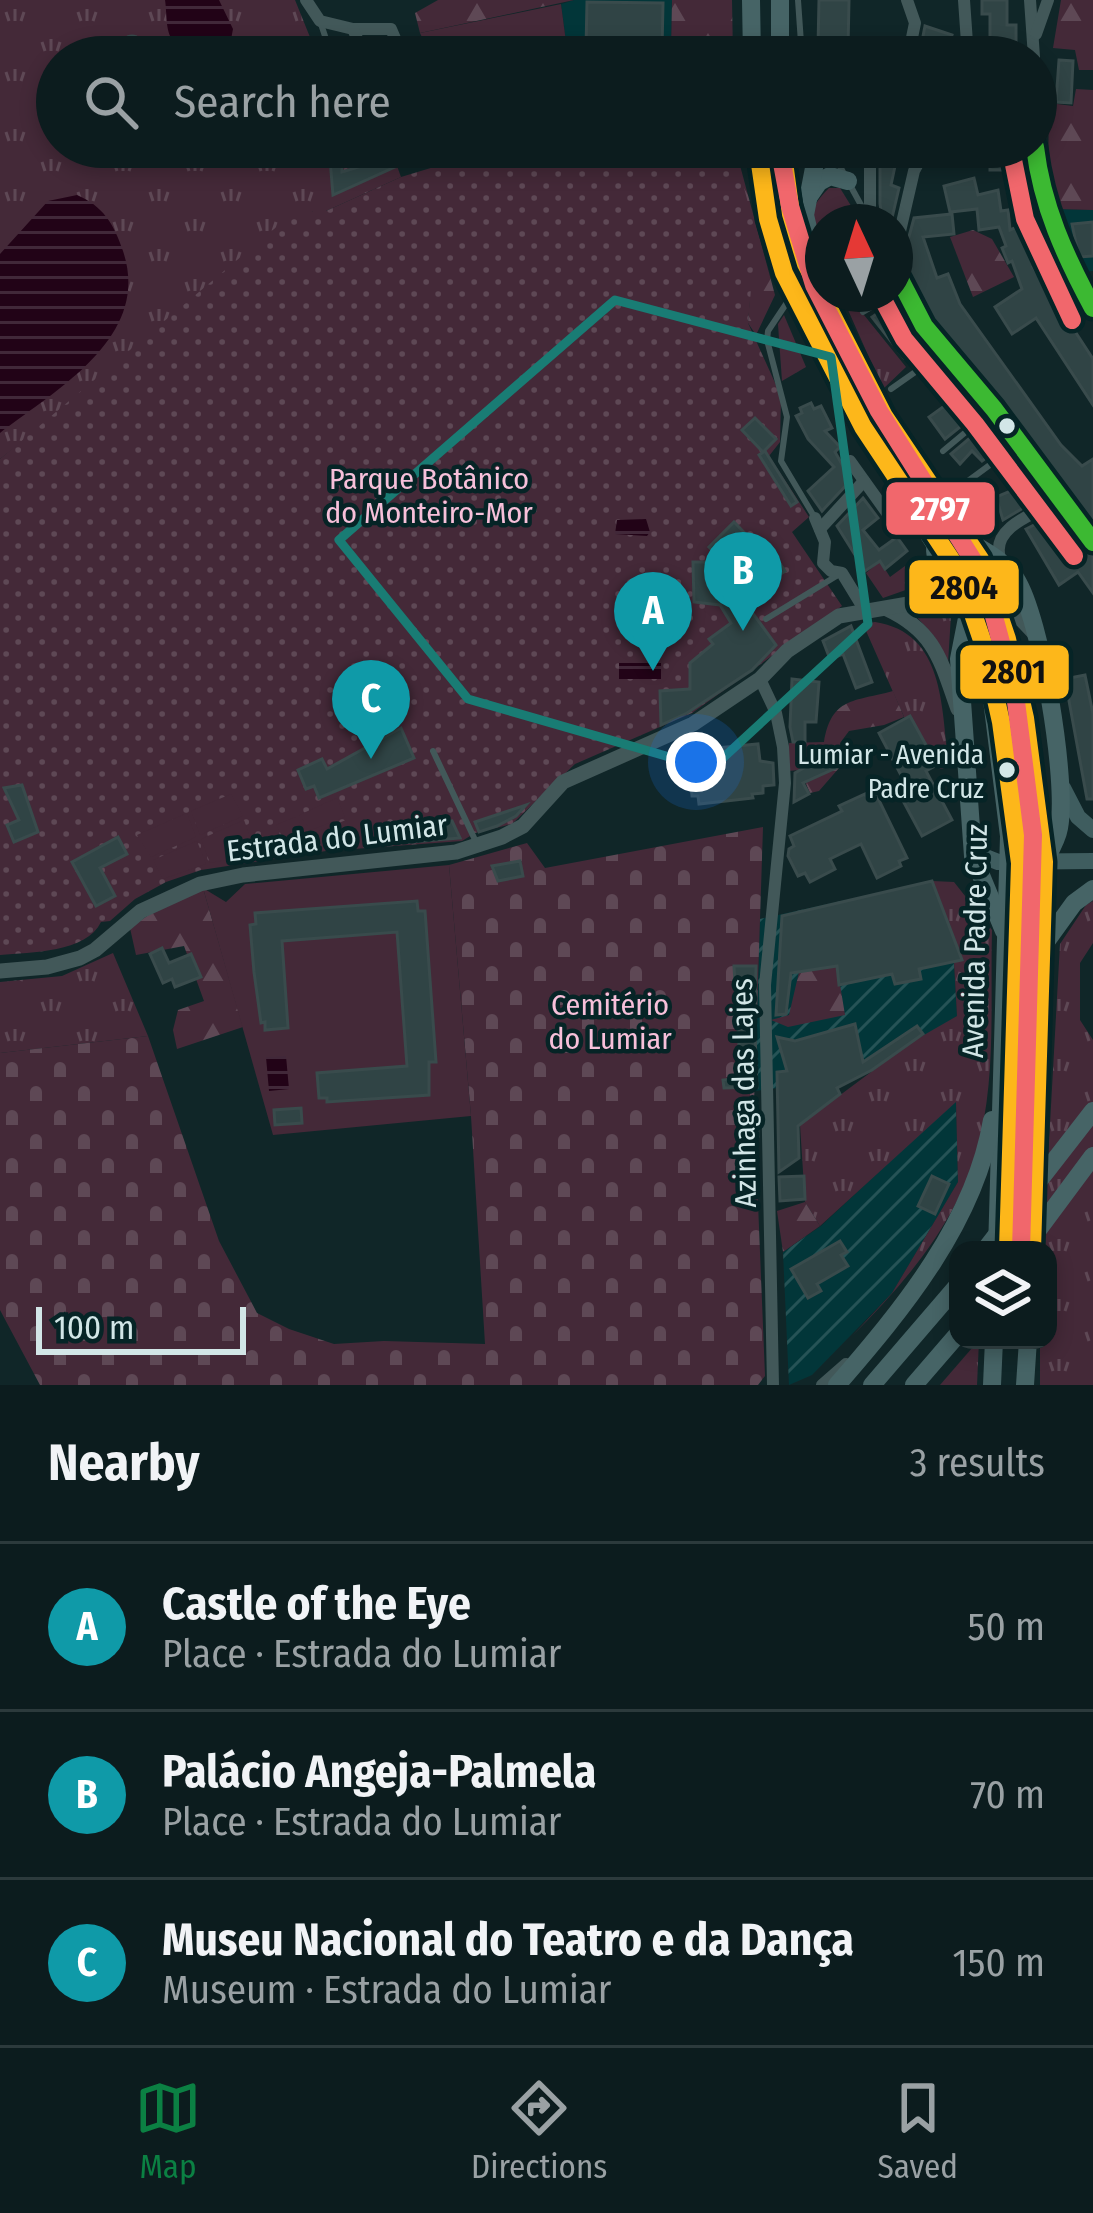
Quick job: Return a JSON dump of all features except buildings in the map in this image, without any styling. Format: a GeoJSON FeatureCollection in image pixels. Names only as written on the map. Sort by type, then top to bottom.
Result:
{"type":"FeatureCollection","features":[{"type":"Feature","properties":{"kind":"highway"},"geometry":{"type":"LineString","coordinates":[[751,0],[752,36]]}},
{"type":"Feature","properties":{"kind":"highway"},"geometry":{"type":"LineString","coordinates":[[779,0],[780,36]]}},
{"type":"Feature","properties":{"kind":"highway","name":"Avenida Padre Cruz"},"geometry":{"type":"LineString","coordinates":[[759,168],[793,295],[858,423],[956,575],[969,608],[999,735],[1009,862],[997,1241]]}},
{"type":"Feature","properties":{"kind":"highway"},"geometry":{"type":"LineString","coordinates":[[785,168],[790,214],[805,261]]}},
{"type":"Feature","properties":{"kind":"highway"},"geometry":{"type":"LineString","coordinates":[[806,202],[813,168]]}},
{"type":"Feature","properties":{"kind":"highway"},"geometry":{"type":"LineString","coordinates":[[806,202],[819,182],[830,176],[848,181]]}},
{"type":"Feature","properties":{"kind":"highway","name":"Avenida Padre Cruz"},"geometry":{"type":"LineString","coordinates":[[833,312],[884,416],[985,568],[1024,718],[1044,862],[1032,1241]]}},
{"type":"Feature","properties":{"kind":"highway"},"geometry":{"type":"LineString","coordinates":[[914,603],[929,588],[938,568],[934,539]]}},
{"type":"Feature","properties":{"kind":"highway"},"geometry":{"type":"LineString","coordinates":[[971,544],[1001,560],[1026,598],[1061,783],[1059,827],[1044,862]]}},
{"type":"Feature","properties":{"kind":"highway"},"geometry":{"type":"LineString","coordinates":[[969,608],[959,659],[960,715],[974,865],[1007,939]]}},
{"type":"Feature","properties":{"kind":"highway"},"geometry":{"type":"LineString","coordinates":[[1040,950],[1075,903],[1093,889]]}},
{"type":"Feature","properties":{"kind":"highway"},"geometry":{"type":"LineString","coordinates":[[837,1385],[884,1332],[952,1231],[988,1142],[1004,1044]]}},
{"type":"Feature","properties":{"kind":"highway"},"geometry":{"type":"LineString","coordinates":[[992,1241],[1093,1111]]}},
{"type":"Feature","properties":{"kind":"highway"},"geometry":{"type":"LineString","coordinates":[[1030,1241],[1093,1156]]}},
{"type":"Feature","properties":{"kind":"highway"},"geometry":{"type":"LineString","coordinates":[[872,1385],[949,1295]]}},
{"type":"Feature","properties":{"kind":"highway"},"geometry":{"type":"LineString","coordinates":[[914,1385],[949,1344]]}},
{"type":"Feature","properties":{"kind":"highway"},"geometry":{"type":"LineString","coordinates":[[992,1385],[994,1349]]}},
{"type":"Feature","properties":{"kind":"highway"},"geometry":{"type":"LineString","coordinates":[[1025,1385],[1027,1349]]}},
{"type":"Feature","properties":{"kind":"main road"},"geometry":{"type":"LineString","coordinates":[[1061,783],[1078,818],[1093,830]]}},
{"type":"Feature","properties":{"kind":"main road"},"geometry":{"type":"LineString","coordinates":[[972,830],[983,856],[1009,862],[1093,861]]}},
{"type":"Feature","properties":{"kind":"street"},"geometry":{"type":"LineString","coordinates":[[306,0],[320,22],[353,29],[391,29],[394,36]]}},
{"type":"Feature","properties":{"kind":"street"},"geometry":{"type":"LineString","coordinates":[[907,0],[915,23],[912,36]]}},
{"type":"Feature","properties":{"kind":"street"},"geometry":{"type":"LineString","coordinates":[[964,0],[966,36]]}},
{"type":"Feature","properties":{"kind":"street"},"geometry":{"type":"LineString","coordinates":[[1030,0],[1034,36]]}},
{"type":"Feature","properties":{"kind":"street"},"geometry":{"type":"LineString","coordinates":[[1036,36],[1048,0]]}},
{"type":"Feature","properties":{"kind":"street"},"geometry":{"type":"LineString","coordinates":[[963,36],[965,25]]}},
{"type":"Feature","properties":{"kind":"street"},"geometry":{"type":"LineString","coordinates":[[353,29],[356,36]]}},
{"type":"Feature","properties":{"kind":"street"},"geometry":{"type":"LineString","coordinates":[[869,204],[870,168]]}},
{"type":"Feature","properties":{"kind":"street"},"geometry":{"type":"LineString","coordinates":[[906,204],[916,168]]}},
{"type":"Feature","properties":{"kind":"street"},"geometry":{"type":"LineString","coordinates":[[1038,168],[1053,234],[1093,308]]}},
{"type":"Feature","properties":{"kind":"street"},"geometry":{"type":"LineString","coordinates":[[913,312],[994,409],[1093,542]]}},
{"type":"Feature","properties":{"kind":"street"},"geometry":{"type":"LineString","coordinates":[[850,460],[895,524]]}},
{"type":"Feature","properties":{"kind":"street"},"geometry":{"type":"LineString","coordinates":[[864,481],[818,523],[825,542],[821,559],[831,571],[842,573],[864,609],[914,603],[969,608],[1021,619],[1034,633]]}},
{"type":"Feature","properties":{"kind":"street"},"geometry":{"type":"LineString","coordinates":[[1001,560],[997,546],[1003,532],[1063,498]]}},
{"type":"Feature","properties":{"kind":"street"},"geometry":{"type":"LineString","coordinates":[[887,608],[929,638],[960,715]]}},
{"type":"Feature","properties":{"kind":"street","name":"Estrada do Lumiar"},"geometry":{"type":"LineString","coordinates":[[0,971],[80,958],[140,911],[200,884],[478,847],[523,826],[563,782],[693,724],[760,679],[787,651],[839,616],[864,609]]}},
{"type":"Feature","properties":{"kind":"street","name":"Azinhaga das Lajes"},"geometry":{"type":"LineString","coordinates":[[760,679],[776,713],[783,748],[765,985],[773,1385]]}},
{"type":"Feature","properties":{"kind":"street"},"geometry":{"type":"LineString","coordinates":[[822,1385],[884,1332]]}},
{"type":"Feature","properties":{"kind":"lane"},"geometry":{"type":"LineString","coordinates":[[798,0],[801,36]]}},
{"type":"Feature","properties":{"kind":"lane"},"geometry":{"type":"LineString","coordinates":[[320,22],[325,36]]}},
{"type":"Feature","properties":{"kind":"lane"},"geometry":{"type":"LineString","coordinates":[[841,168],[860,204]]}},
{"type":"Feature","properties":{"kind":"lane"},"geometry":{"type":"LineString","coordinates":[[793,295],[768,331],[767,340],[788,417],[781,461],[818,523]]}},
{"type":"Feature","properties":{"kind":"lane"},"geometry":{"type":"LineString","coordinates":[[891,389],[945,351]]}},
{"type":"Feature","properties":{"kind":"lane"},"geometry":{"type":"LineString","coordinates":[[943,451],[994,409]]}},
{"type":"Feature","properties":{"kind":"lane"},"geometry":{"type":"LineString","coordinates":[[968,481],[1019,442]]}},
{"type":"Feature","properties":{"kind":"lane"},"geometry":{"type":"LineString","coordinates":[[766,619],[842,573]]}},
{"type":"Feature","properties":{"kind":"lane"},"geometry":{"type":"LineString","coordinates":[[433,751],[478,847]]}},
{"type":"Feature","properties":{"kind":"highlighted area"},"geometry":{"type":"Polygon","coordinates":[[[615,300],[831,357],[868,624],[711,769],[468,699],[339,540],[615,300]]]}},
{"type":"Feature","properties":{"kind":"shaded area"},"geometry":{"type":"Polygon","coordinates":[[[165,0],[219,0],[233,29],[232,36],[171,36],[165,0]]]}},
{"type":"Feature","properties":{"kind":"shaded area"},"geometry":{"type":"Polygon","coordinates":[[[672,0],[671,36],[565,36],[561,4],[672,0]]]}},
{"type":"Feature","properties":{"kind":"shaded area"},"geometry":{"type":"Polygon","coordinates":[[[77,195],[101,210],[120,241],[128,282],[124,310],[94,358],[0,433],[0,254],[48,201],[77,195]]]}},
{"type":"Feature","properties":{"kind":"shaded area"},"geometry":{"type":"Polygon","coordinates":[[[1057,209],[1093,210],[1093,271],[1084,272],[1066,240],[1057,209]]]}},
{"type":"Feature","properties":{"kind":"shaded area"},"geometry":{"type":"Polygon","coordinates":[[[646,519],[647,536],[615,534],[617,520],[646,519]]]}},
{"type":"Feature","properties":{"kind":"shaded area"},"geometry":{"type":"Polygon","coordinates":[[[619,663],[661,663],[661,679],[619,679],[619,663]]]}},
{"type":"Feature","properties":{"kind":"shaded area"},"geometry":{"type":"Polygon","coordinates":[[[932,881],[962,960],[954,962],[957,1016],[867,1073],[865,1065],[793,1086],[755,1091],[760,919],[932,881]]]}},
{"type":"Feature","properties":{"kind":"shaded area"},"geometry":{"type":"Polygon","coordinates":[[[286,1056],[289,1089],[269,1091],[266,1057],[286,1056]]]}},
{"type":"Feature","properties":{"kind":"shaded area"},"geometry":{"type":"Polygon","coordinates":[[[956,1100],[958,1182],[892,1293],[812,1375],[789,1385],[783,1252],[821,1226],[956,1100]]]}},
{"type":"Feature","properties":{"kind":"green space"},"geometry":{"type":"Polygon","coordinates":[[[0,0],[295,0],[310,36],[36,36],[36,168],[398,168],[401,177],[326,211],[313,211],[0,459],[0,0]]]}},
{"type":"Feature","properties":{"kind":"green space"},"geometry":{"type":"Polygon","coordinates":[[[438,0],[574,0],[420,33],[415,13],[438,0]]]}},
{"type":"Feature","properties":{"kind":"green space"},"geometry":{"type":"Polygon","coordinates":[[[672,0],[732,0],[733,36],[671,36],[672,0]]]}},
{"type":"Feature","properties":{"kind":"green space"},"geometry":{"type":"Polygon","coordinates":[[[1061,0],[1093,0],[1093,70],[1079,70],[1075,50],[1057,48],[1061,0]]]}},
{"type":"Feature","properties":{"kind":"green space"},"geometry":{"type":"Polygon","coordinates":[[[561,4],[565,36],[421,36],[561,4]]]}},
{"type":"Feature","properties":{"kind":"green space"},"geometry":{"type":"Polygon","coordinates":[[[1076,89],[1093,90],[1093,210],[1057,209],[1048,178],[1048,168],[1057,168],[1057,104],[1073,106],[1076,89]]]}},
{"type":"Feature","properties":{"kind":"green space","name":"Parque Botânico do Monteiro-Mor"},"geometry":{"type":"Polygon","coordinates":[[[431,168],[735,168],[740,172],[756,234],[748,323],[781,396],[780,442],[769,456],[809,517],[792,532],[842,606],[692,713],[575,764],[512,824],[462,841],[326,851],[201,870],[135,899],[83,940],[0,955],[0,459],[280,224],[326,211],[431,168]]]}},
{"type":"Feature","properties":{"kind":"green space"},"geometry":{"type":"Polygon","coordinates":[[[683,168],[741,168],[775,295],[756,335],[748,323],[752,267],[683,168]]]}},
{"type":"Feature","properties":{"kind":"green space"},"geometry":{"type":"Polygon","coordinates":[[[829,188],[840,188],[850,204],[816,204],[829,188]]]}},
{"type":"Feature","properties":{"kind":"green space"},"geometry":{"type":"Polygon","coordinates":[[[973,230],[992,239],[1014,277],[973,297],[950,237],[973,230]]]}},
{"type":"Feature","properties":{"kind":"green space"},"geometry":{"type":"Polygon","coordinates":[[[849,312],[863,312],[906,367],[883,389],[849,312]]]}},
{"type":"Feature","properties":{"kind":"green space"},"geometry":{"type":"Polygon","coordinates":[[[784,315],[806,367],[782,381],[778,324],[784,315]]]}},
{"type":"Feature","properties":{"kind":"green space"},"geometry":{"type":"Polygon","coordinates":[[[880,561],[890,577],[905,566],[917,586],[883,598],[866,573],[880,561]]]}},
{"type":"Feature","properties":{"kind":"green space"},"geometry":{"type":"Polygon","coordinates":[[[917,609],[949,611],[948,663],[934,636],[913,613],[917,609]]]}},
{"type":"Feature","properties":{"kind":"green space"},"geometry":{"type":"Polygon","coordinates":[[[875,622],[898,629],[928,657],[941,699],[949,767],[940,769],[911,717],[905,719],[863,624],[875,622]]]}},
{"type":"Feature","properties":{"kind":"green space"},"geometry":{"type":"Polygon","coordinates":[[[893,691],[904,717],[849,731],[840,743],[839,768],[819,791],[810,793],[800,770],[788,771],[789,743],[824,742],[839,709],[893,691]]]}},
{"type":"Feature","properties":{"kind":"green space"},"geometry":{"type":"Polygon","coordinates":[[[231,794],[243,816],[200,835],[191,811],[231,794]]]}},
{"type":"Feature","properties":{"kind":"green space"},"geometry":{"type":"Polygon","coordinates":[[[337,798],[345,817],[311,830],[299,815],[337,798]]]}},
{"type":"Feature","properties":{"kind":"green space"},"geometry":{"type":"Polygon","coordinates":[[[187,813],[196,837],[151,857],[137,835],[187,813]]]}},
{"type":"Feature","properties":{"kind":"green space"},"geometry":{"type":"Polygon","coordinates":[[[295,817],[318,845],[289,849],[276,825],[295,817]]]}},
{"type":"Feature","properties":{"kind":"green space"},"geometry":{"type":"Polygon","coordinates":[[[244,820],[256,854],[210,863],[201,839],[244,820]]]}},
{"type":"Feature","properties":{"kind":"green space"},"geometry":{"type":"Polygon","coordinates":[[[346,820],[356,842],[323,845],[314,833],[346,820]]]}},
{"type":"Feature","properties":{"kind":"green space","name":"Cemitério do Lumiar"},"geometry":{"type":"Polygon","coordinates":[[[763,827],[754,1104],[765,1376],[758,1385],[40,1385],[0,1310],[0,1053],[148,1036],[219,1241],[257,1313],[334,1344],[485,1344],[449,865],[527,843],[545,868],[763,827]]]}},
{"type":"Feature","properties":{"kind":"green space"},"geometry":{"type":"Polygon","coordinates":[[[197,841],[206,864],[163,879],[153,860],[197,841]]]}},
{"type":"Feature","properties":{"kind":"green space"},"geometry":{"type":"Polygon","coordinates":[[[449,865],[471,1116],[273,1135],[203,888],[226,902],[245,884],[449,865]]]}},
{"type":"Feature","properties":{"kind":"green space"},"geometry":{"type":"Polygon","coordinates":[[[932,881],[954,882],[992,930],[991,1042],[983,1126],[967,1179],[941,1229],[909,1274],[890,1296],[852,1336],[892,1293],[958,1182],[956,1102],[820,1226],[805,1202],[800,1125],[910,1043],[957,1016],[954,962],[962,959],[932,881]]]}},
{"type":"Feature","properties":{"kind":"green space"},"geometry":{"type":"Polygon","coordinates":[[[203,888],[243,1027],[177,1049],[173,1030],[178,1010],[204,1001],[184,946],[136,955],[130,928],[157,909],[203,888]]]}},
{"type":"Feature","properties":{"kind":"green space"},"geometry":{"type":"Polygon","coordinates":[[[1093,901],[1093,943],[1080,963],[1080,1020],[1093,1040],[1093,1385],[1040,1385],[1040,1349],[1057,1349],[1057,1241],[1044,1241],[1060,944],[1093,901]]]}},
{"type":"Feature","properties":{"kind":"green space"},"geometry":{"type":"Polygon","coordinates":[[[113,953],[148,1036],[0,1053],[0,982],[62,976],[113,953]]]}},
{"type":"Feature","properties":{"kind":"green space"},"geometry":{"type":"Polygon","coordinates":[[[837,966],[845,1015],[788,1027],[771,1020],[789,1015],[799,972],[837,966]]]}},
{"type":"Feature","properties":{"kind":"green space"},"geometry":{"type":"Polygon","coordinates":[[[805,1202],[820,1226],[783,1252],[777,1211],[805,1202]]]}},
{"type":"Feature","properties":{"kind":"green space"},"geometry":{"type":"Polygon","coordinates":[[[971,1349],[979,1349],[977,1385],[940,1385],[971,1349]]]}},
{"type":"Feature","properties":{"kind":"transit line","name":"2804"},"geometry":{"type":"LineString","coordinates":[[761,168],[768,219],[784,273],[863,427],[958,570],[984,646],[1001,722],[1020,863],[1008,1241]]}},
{"type":"Feature","properties":{"kind":"transit line","name":"2797"},"geometry":{"type":"LineString","coordinates":[[783,168],[814,285],[879,411],[983,576],[1015,694],[1033,835],[1021,1241]]}},
{"type":"Feature","properties":{"kind":"transit line","name":"2801"},"geometry":{"type":"LineString","coordinates":[[785,168],[791,214],[806,264],[884,416],[980,559],[1007,639],[1025,718],[1044,862],[1032,1241]]}},
{"type":"Feature","properties":{"kind":"transit line"},"geometry":{"type":"LineString","coordinates":[[1015,168],[1025,219],[1072,320]]}},
{"type":"Feature","properties":{"kind":"transit line"},"geometry":{"type":"LineString","coordinates":[[1039,168],[1056,230],[1093,308]]}},
{"type":"Feature","properties":{"kind":"transit line"},"geometry":{"type":"LineString","coordinates":[[913,305],[924,326],[994,409],[1093,542]]}},
{"type":"Feature","properties":{"kind":"transit line"},"geometry":{"type":"LineString","coordinates":[[890,312],[904,339],[1074,556]]}},
{"type":"Feature","properties":{"kind":"place","name":"Palácio Angeja-Palmela"},"geometry":{"type":"Point","coordinates":[743,631]}},
{"type":"Feature","properties":{"kind":"place","name":"Castle of the Eye"},"geometry":{"type":"Point","coordinates":[653,671]}},
{"type":"Feature","properties":{"kind":"place","name":"Museu Nacional do Teatro e da Dança"},"geometry":{"type":"Point","coordinates":[371,759]}},
{"type":"Feature","properties":{"kind":"place","name":"Lumiar - Avenida Padre Cruz"},"geometry":{"type":"Point","coordinates":[1007,770]}}]}
